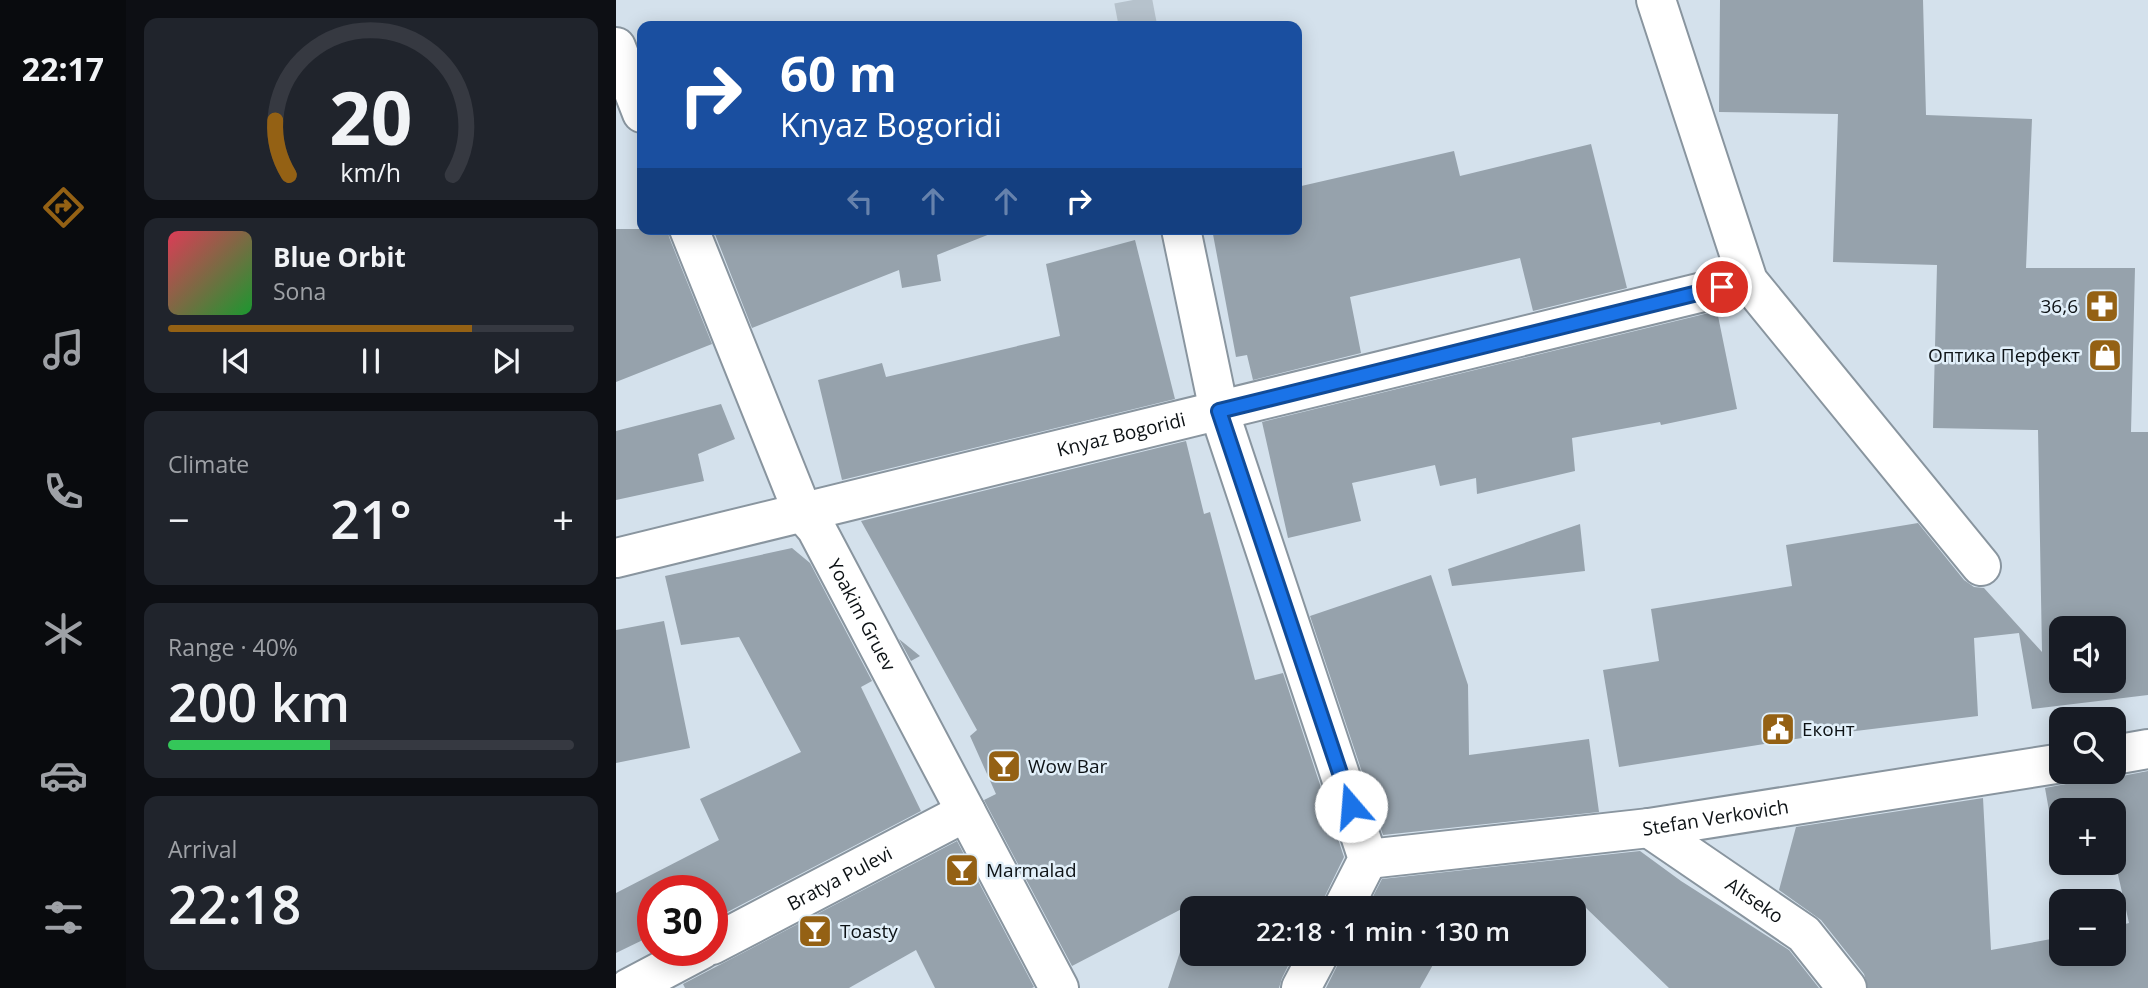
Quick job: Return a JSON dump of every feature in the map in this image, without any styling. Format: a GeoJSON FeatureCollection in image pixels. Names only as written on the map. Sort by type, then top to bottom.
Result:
{"type":"FeatureCollection","features":[{"type":"Feature","properties":{"kind":"street"},"geometry":{"type":"LineString","coordinates":[[1656,0],[1748,281],[1981,566]]}},
{"type":"Feature","properties":{"kind":"street"},"geometry":{"type":"LineString","coordinates":[[616,47],[637,100]]}},
{"type":"Feature","properties":{"kind":"street","name":"Yoakim Gruev"},"geometry":{"type":"LineString","coordinates":[[691,235],[803,513],[816,528],[1059,988]]}},
{"type":"Feature","properties":{"kind":"street"},"geometry":{"type":"LineString","coordinates":[[1182,235],[1219,411],[1368,859],[1349,896]]}},
{"type":"Feature","properties":{"kind":"street","name":"Knyaz Bogoridi"},"geometry":{"type":"LineString","coordinates":[[616,558],[1748,281]]}},
{"type":"Feature","properties":{"kind":"street"},"geometry":{"type":"LineString","coordinates":[[2126,753],[2148,749]]}},
{"type":"Feature","properties":{"kind":"street","name":"Stefan Verkovich"},"geometry":{"type":"LineString","coordinates":[[1368,859],[1649,828],[2049,765]]}},
{"type":"Feature","properties":{"kind":"street","name":"Bratya Pulevi"},"geometry":{"type":"LineString","coordinates":[[728,936],[966,812]]}},
{"type":"Feature","properties":{"kind":"street","name":"Altseko"},"geometry":{"type":"LineString","coordinates":[[1649,828],[1804,934],[1847,988]]}},
{"type":"Feature","properties":{"kind":"street"},"geometry":{"type":"LineString","coordinates":[[645,984],[675,966]]}},
{"type":"Feature","properties":{"kind":"street"},"geometry":{"type":"LineString","coordinates":[[1301,988],[1313,966]]}},
{"type":"Feature","properties":{"kind":"building"},"geometry":{"type":"Polygon","coordinates":[[[1720,0],[1923,0],[1926,115],[2032,119],[2026,268],[2135,268],[2131,432],[2148,432],[2148,695],[2032,709],[2019,633],[1974,638],[1978,716],[1815,736],[1619,767],[1603,670],[1659,661],[1651,609],[1792,586],[1786,545],[1918,523],[1964,580],[1974,587],[1984,588],[2042,652],[2038,430],[1933,428],[1937,265],[1833,262],[1838,114],[1719,112],[1720,0]]]}},
{"type":"Feature","properties":{"kind":"building"},"geometry":{"type":"Polygon","coordinates":[[[1591,144],[1627,288],[1533,311],[1520,258],[1350,297],[1361,353],[1253,380],[1247,355],[1236,357],[1213,235],[1302,235],[1302,186],[1454,151],[1460,176],[1591,144]]]}},
{"type":"Feature","properties":{"kind":"building"},"geometry":{"type":"Polygon","coordinates":[[[616,229],[637,229],[637,235],[669,235],[712,344],[616,382],[616,229]]]}},
{"type":"Feature","properties":{"kind":"building"},"geometry":{"type":"Polygon","coordinates":[[[715,235],[987,235],[937,255],[941,281],[902,288],[899,270],[752,328],[715,235]]]}},
{"type":"Feature","properties":{"kind":"building"},"geometry":{"type":"Polygon","coordinates":[[[1135,240],[1175,399],[842,480],[818,380],[882,363],[886,377],[1060,336],[1046,264],[1135,240]]]}},
{"type":"Feature","properties":{"kind":"building"},"geometry":{"type":"Polygon","coordinates":[[[1717,311],[1737,409],[1661,425],[1660,422],[1572,438],[1575,471],[1477,494],[1476,478],[1440,486],[1435,465],[1352,483],[1361,521],[1288,538],[1262,422],[1717,311]]]}},
{"type":"Feature","properties":{"kind":"building"},"geometry":{"type":"Polygon","coordinates":[[[721,404],[735,439],[698,454],[704,481],[616,500],[616,431],[721,404]]]}},
{"type":"Feature","properties":{"kind":"building"},"geometry":{"type":"Polygon","coordinates":[[[1186,441],[1204,514],[1210,512],[1255,680],[1283,673],[1344,857],[1325,896],[1180,896],[1180,910],[1072,966],[984,800],[996,794],[970,736],[977,730],[861,521],[1186,441]]]}},
{"type":"Feature","properties":{"kind":"building"},"geometry":{"type":"Polygon","coordinates":[[[1580,524],[1585,571],[1452,586],[1448,569],[1580,524]]]}},
{"type":"Feature","properties":{"kind":"building"},"geometry":{"type":"Polygon","coordinates":[[[792,548],[810,563],[872,681],[861,687],[921,811],[728,912],[728,875],[651,875],[719,840],[700,799],[801,752],[739,637],[681,645],[665,576],[792,548]]]}},
{"type":"Feature","properties":{"kind":"building"},"geometry":{"type":"Polygon","coordinates":[[[1431,575],[1468,685],[1469,755],[1589,739],[1599,812],[1383,835],[1310,616],[1431,575]]]}},
{"type":"Feature","properties":{"kind":"building"},"geometry":{"type":"Polygon","coordinates":[[[664,621],[690,748],[616,763],[616,630],[664,621]]]}},
{"type":"Feature","properties":{"kind":"building"},"geometry":{"type":"Polygon","coordinates":[[[899,639],[920,656],[911,661],[899,639]]]}},
{"type":"Feature","properties":{"kind":"building"},"geometry":{"type":"Polygon","coordinates":[[[2148,771],[2148,988],[1868,988],[1864,974],[1821,920],[1779,890],[1796,827],[1983,798],[1991,950],[2049,939],[2049,966],[2126,966],[2126,924],[2129,923],[2126,889],[2121,889],[2118,875],[2126,875],[2126,798],[2049,798],[2049,811],[2045,788],[2066,784],[2126,784],[2126,775],[2148,771]]]}},
{"type":"Feature","properties":{"kind":"building"},"geometry":{"type":"Polygon","coordinates":[[[957,841],[1034,987],[935,988],[916,950],[849,988],[685,988],[683,984],[717,966],[728,966],[728,961],[957,841]]]}},
{"type":"Feature","properties":{"kind":"building"},"geometry":{"type":"Polygon","coordinates":[[[1640,851],[1681,881],[1789,950],[1819,988],[1669,988],[1586,908],[1586,896],[1373,896],[1382,879],[1640,851]]]}},
{"type":"Feature","properties":{"kind":"building"},"geometry":{"type":"Polygon","coordinates":[[[637,882],[637,943],[616,953],[616,893],[637,882]]]}},
{"type":"Feature","properties":{"kind":"building"},"geometry":{"type":"Polygon","coordinates":[[[1180,952],[1180,966],[1288,966],[1279,988],[1168,988],[1180,952]]]}},
{"type":"Feature","properties":{"kind":"building"},"geometry":{"type":"Polygon","coordinates":[[[1337,966],[1432,966],[1420,988],[1326,988],[1337,966]]]}},
{"type":"Feature","properties":{"kind":"tunnel"},"geometry":{"type":"LineString","coordinates":[[1133,0],[1137,21]]}},
{"type":"Feature","properties":{"kind":"place","name":"36,6"},"geometry":{"type":"Point","coordinates":[2102,306]}},
{"type":"Feature","properties":{"kind":"place","name":"Оптика Перфект"},"geometry":{"type":"Point","coordinates":[2105,355]}},
{"type":"Feature","properties":{"kind":"place","name":"Еконт"},"geometry":{"type":"Point","coordinates":[1778,729]}},
{"type":"Feature","properties":{"kind":"place","name":"Wow Bar"},"geometry":{"type":"Point","coordinates":[1004,766]}},
{"type":"Feature","properties":{"kind":"place","name":"Marmalad"},"geometry":{"type":"Point","coordinates":[962,870]}},
{"type":"Feature","properties":{"kind":"place","name":"Toasty"},"geometry":{"type":"Point","coordinates":[815,931]}},
{"type":"Feature","properties":{"kind":"route"},"geometry":{"type":"LineString","coordinates":[[1351,806],[1219,411],[1722,287]]}}]}
